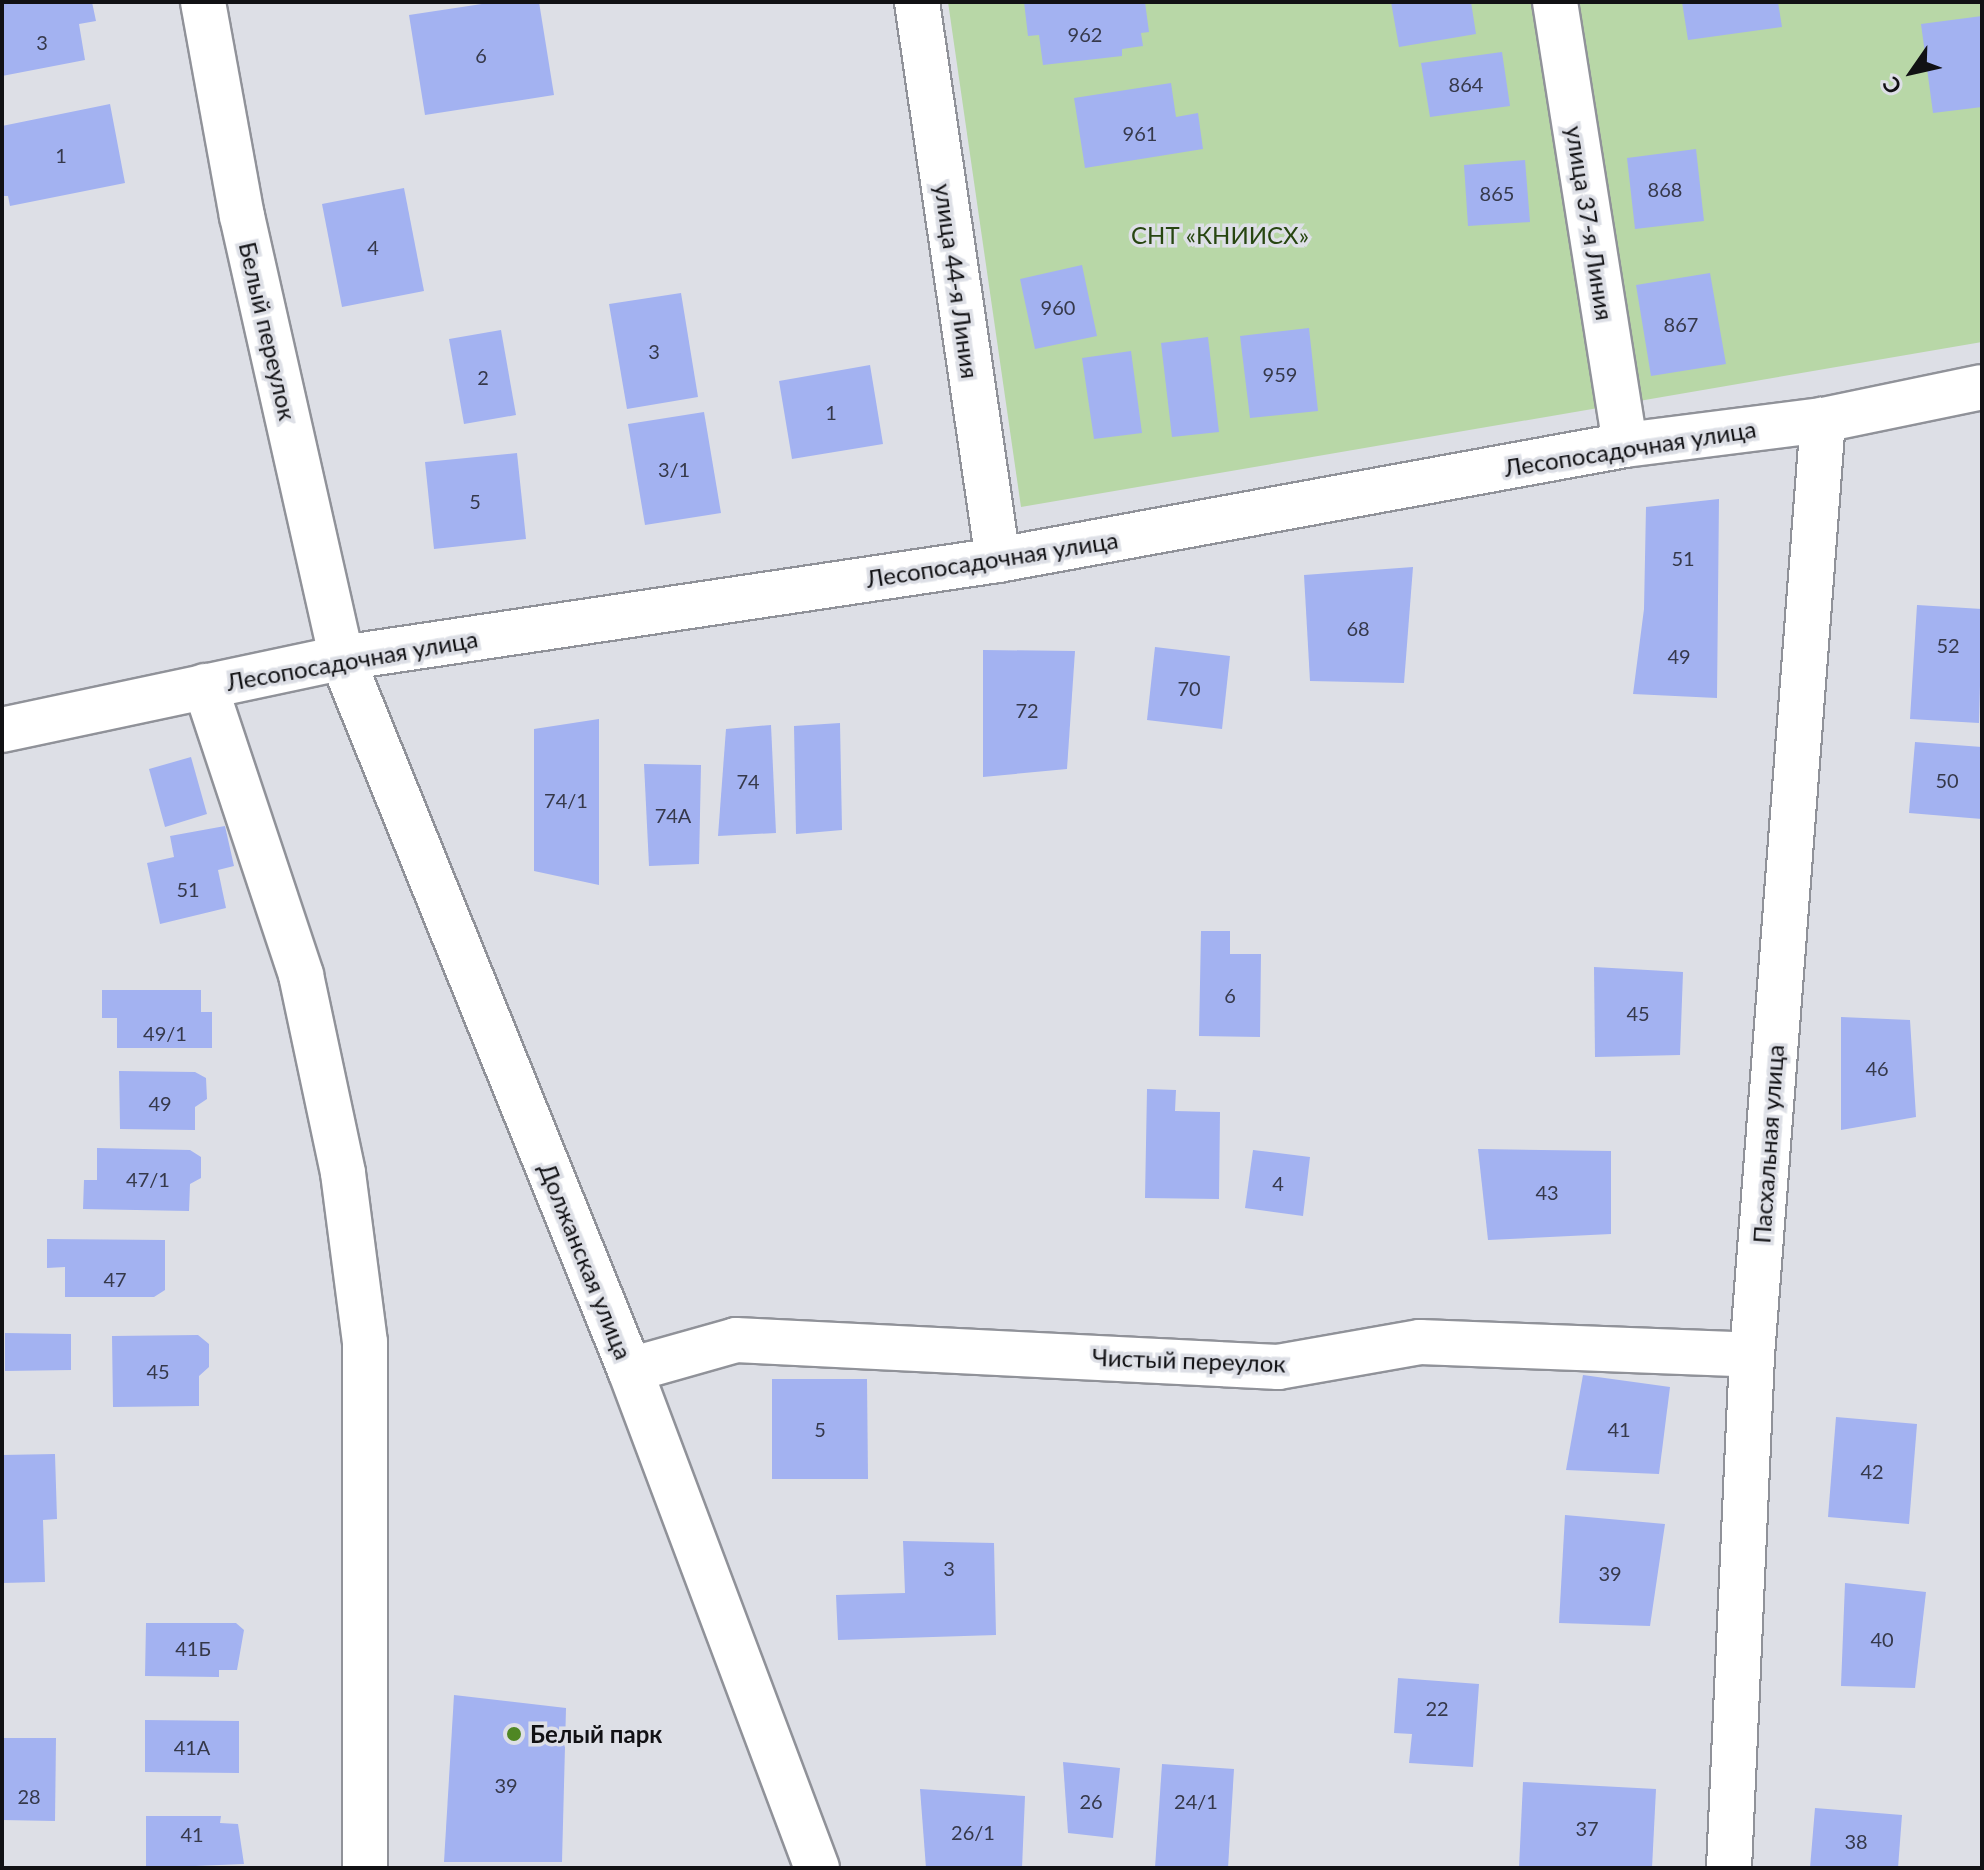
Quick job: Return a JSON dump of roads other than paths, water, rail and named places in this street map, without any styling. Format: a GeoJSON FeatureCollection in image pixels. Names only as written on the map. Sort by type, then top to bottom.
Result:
{"type":"FeatureCollection","features":[{"type":"Feature","properties":{"kind":"street","name":"Белый переулок"},"geometry":{"type":"LineString","coordinates":[[203,2],[242,216],[342,658]]}},
{"type":"Feature","properties":{"kind":"street","name":"улица 44-я Линия"},"geometry":{"type":"LineString","coordinates":[[917,2],[998,560]]}},
{"type":"Feature","properties":{"kind":"street","name":"улица 37-я Линия"},"geometry":{"type":"LineString","coordinates":[[1555,2],[1625,445]]}},
{"type":"Feature","properties":{"kind":"street","name":"Лесопосадочная улица"},"geometry":{"type":"LineString","coordinates":[[2,730],[342,658],[998,560],[1625,445],[1823,420],[1982,387]]}},
{"type":"Feature","properties":{"kind":"street","name":"Пасхальная улица"},"geometry":{"type":"LineString","coordinates":[[1729,1868],[1752,1355],[1823,420]]}},
{"type":"Feature","properties":{"kind":"street","name":"Должанская улица"},"geometry":{"type":"LineString","coordinates":[[342,658],[630,1370],[817,1868]]}},
{"type":"Feature","properties":{"kind":"street"},"geometry":{"type":"LineString","coordinates":[[205,686],[301,975],[343,1173],[365,1342],[365,1868]]}},
{"type":"Feature","properties":{"kind":"street","name":"Чистый переулок"},"geometry":{"type":"LineString","coordinates":[[630,1370],[736,1340],[1278,1367],[1420,1342],[1752,1355]]}},
{"type":"Feature","properties":{"kind":"place","name":"Белый парк"},"geometry":{"type":"Point","coordinates":[514,1734]}},
{"type":"Feature","properties":{"kind":"park label","name":"СНТ «КНИИСХ»"},"geometry":{"type":"Point","coordinates":[1220,235]}}]}
